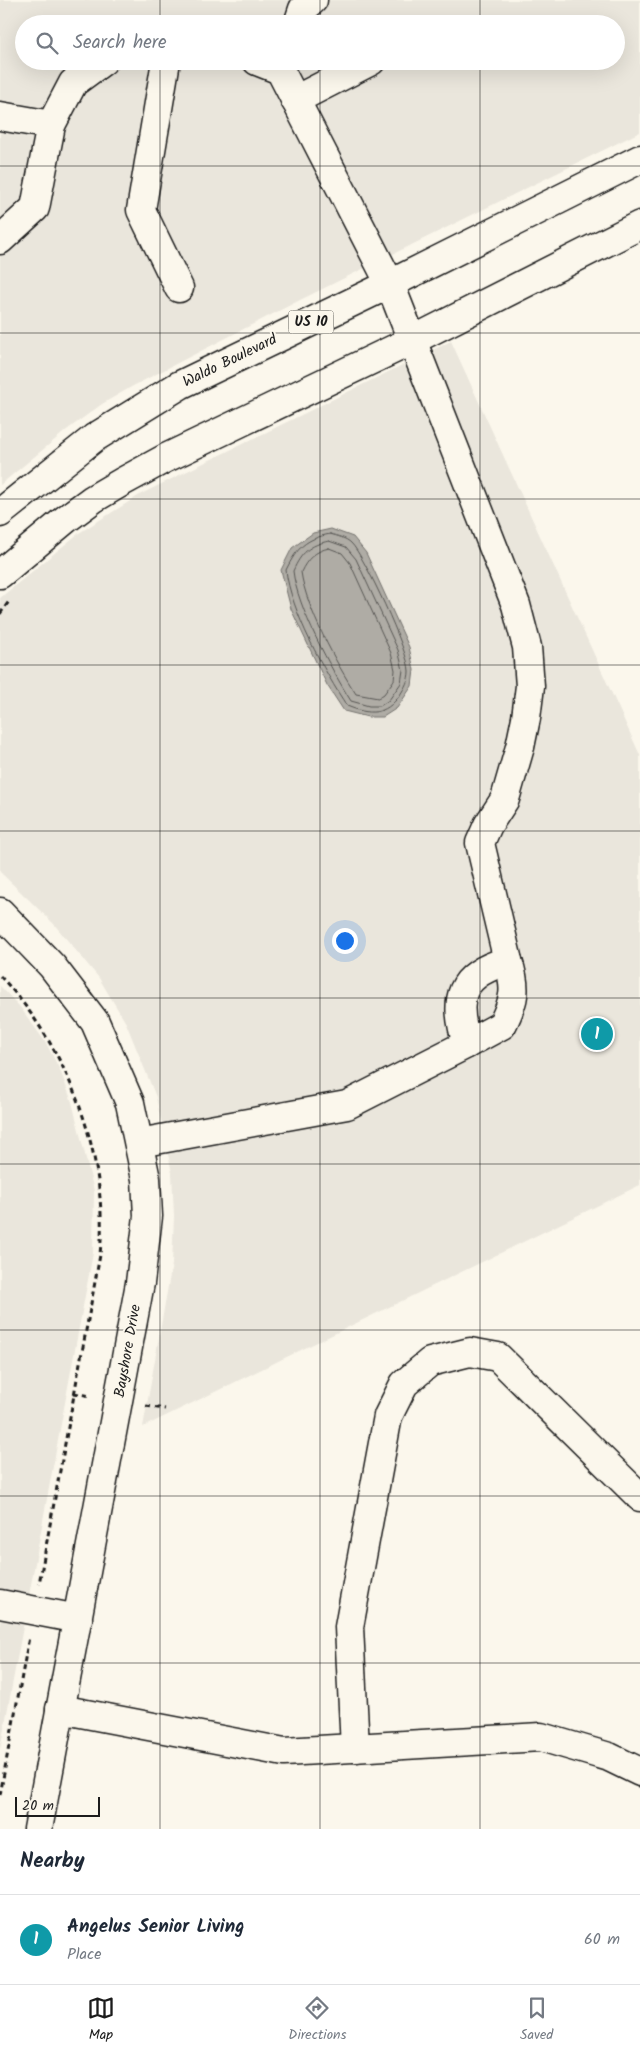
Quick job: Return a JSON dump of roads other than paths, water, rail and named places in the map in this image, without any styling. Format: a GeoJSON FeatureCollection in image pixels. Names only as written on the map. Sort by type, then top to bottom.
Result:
{"type":"FeatureCollection","features":[{"type":"Feature","properties":{"kind":"main road"},"geometry":{"type":"LineString","coordinates":[[301,15],[303,10],[313,0]]}},
{"type":"Feature","properties":{"kind":"main road"},"geometry":{"type":"LineString","coordinates":[[0,240],[36,208],[51,124],[73,83],[91,70]]}},
{"type":"Feature","properties":{"kind":"main road"},"geometry":{"type":"LineString","coordinates":[[164,70],[141,210],[179,288]]}},
{"type":"Feature","properties":{"kind":"main road"},"geometry":{"type":"LineString","coordinates":[[139,1143],[347,1105],[502,1025],[515,992],[513,975],[480,843],[488,825],[504,799],[520,747],[530,686],[527,647],[516,605],[390,284],[296,100],[278,70]]}},
{"type":"Feature","properties":{"kind":"main road"},"geometry":{"type":"LineString","coordinates":[[296,100],[354,70]]}},
{"type":"Feature","properties":{"kind":"main road"},"geometry":{"type":"LineString","coordinates":[[0,116],[51,124]]}},
{"type":"Feature","properties":{"kind":"main road","name":"Waldo Boulevard"},"geometry":{"type":"LineString","coordinates":[[0,513],[94,438],[180,385],[390,284],[640,159]]}},
{"type":"Feature","properties":{"kind":"main road"},"geometry":{"type":"LineString","coordinates":[[0,574],[73,514],[122,482],[166,458],[413,340],[640,226]]}},
{"type":"Feature","properties":{"kind":"main road","name":"Bayshore Drive"},"geometry":{"type":"LineString","coordinates":[[0,912],[52,966],[95,1022],[130,1103],[146,1179],[148,1216],[140,1283],[38,1829]]}},
{"type":"Feature","properties":{"kind":"main road"},"geometry":{"type":"LineString","coordinates":[[467,1044],[460,1021],[460,1004],[464,990],[473,976],[488,966],[508,961]]}},
{"type":"Feature","properties":{"kind":"main road"},"geometry":{"type":"LineString","coordinates":[[355,1748],[348,1627],[388,1416],[404,1384],[430,1362],[470,1352],[498,1358],[640,1497]]}},
{"type":"Feature","properties":{"kind":"main road"},"geometry":{"type":"LineString","coordinates":[[0,1604],[78,1619]]}},
{"type":"Feature","properties":{"kind":"main road"},"geometry":{"type":"LineString","coordinates":[[60,1709],[284,1752],[541,1737],[609,1757],[640,1772]]}},
{"type":"Feature","properties":{"kind":"water"},"geometry":{"type":"Polygon","coordinates":[[[331,529],[353,537],[366,553],[409,647],[414,670],[412,686],[397,708],[383,717],[368,717],[344,711],[327,685],[291,609],[281,570],[292,548],[313,533],[331,529]]]}},
{"type":"Feature","properties":{"kind":"place","name":"Angelus Senior Living"},"geometry":{"type":"Point","coordinates":[597,1034]}}]}
